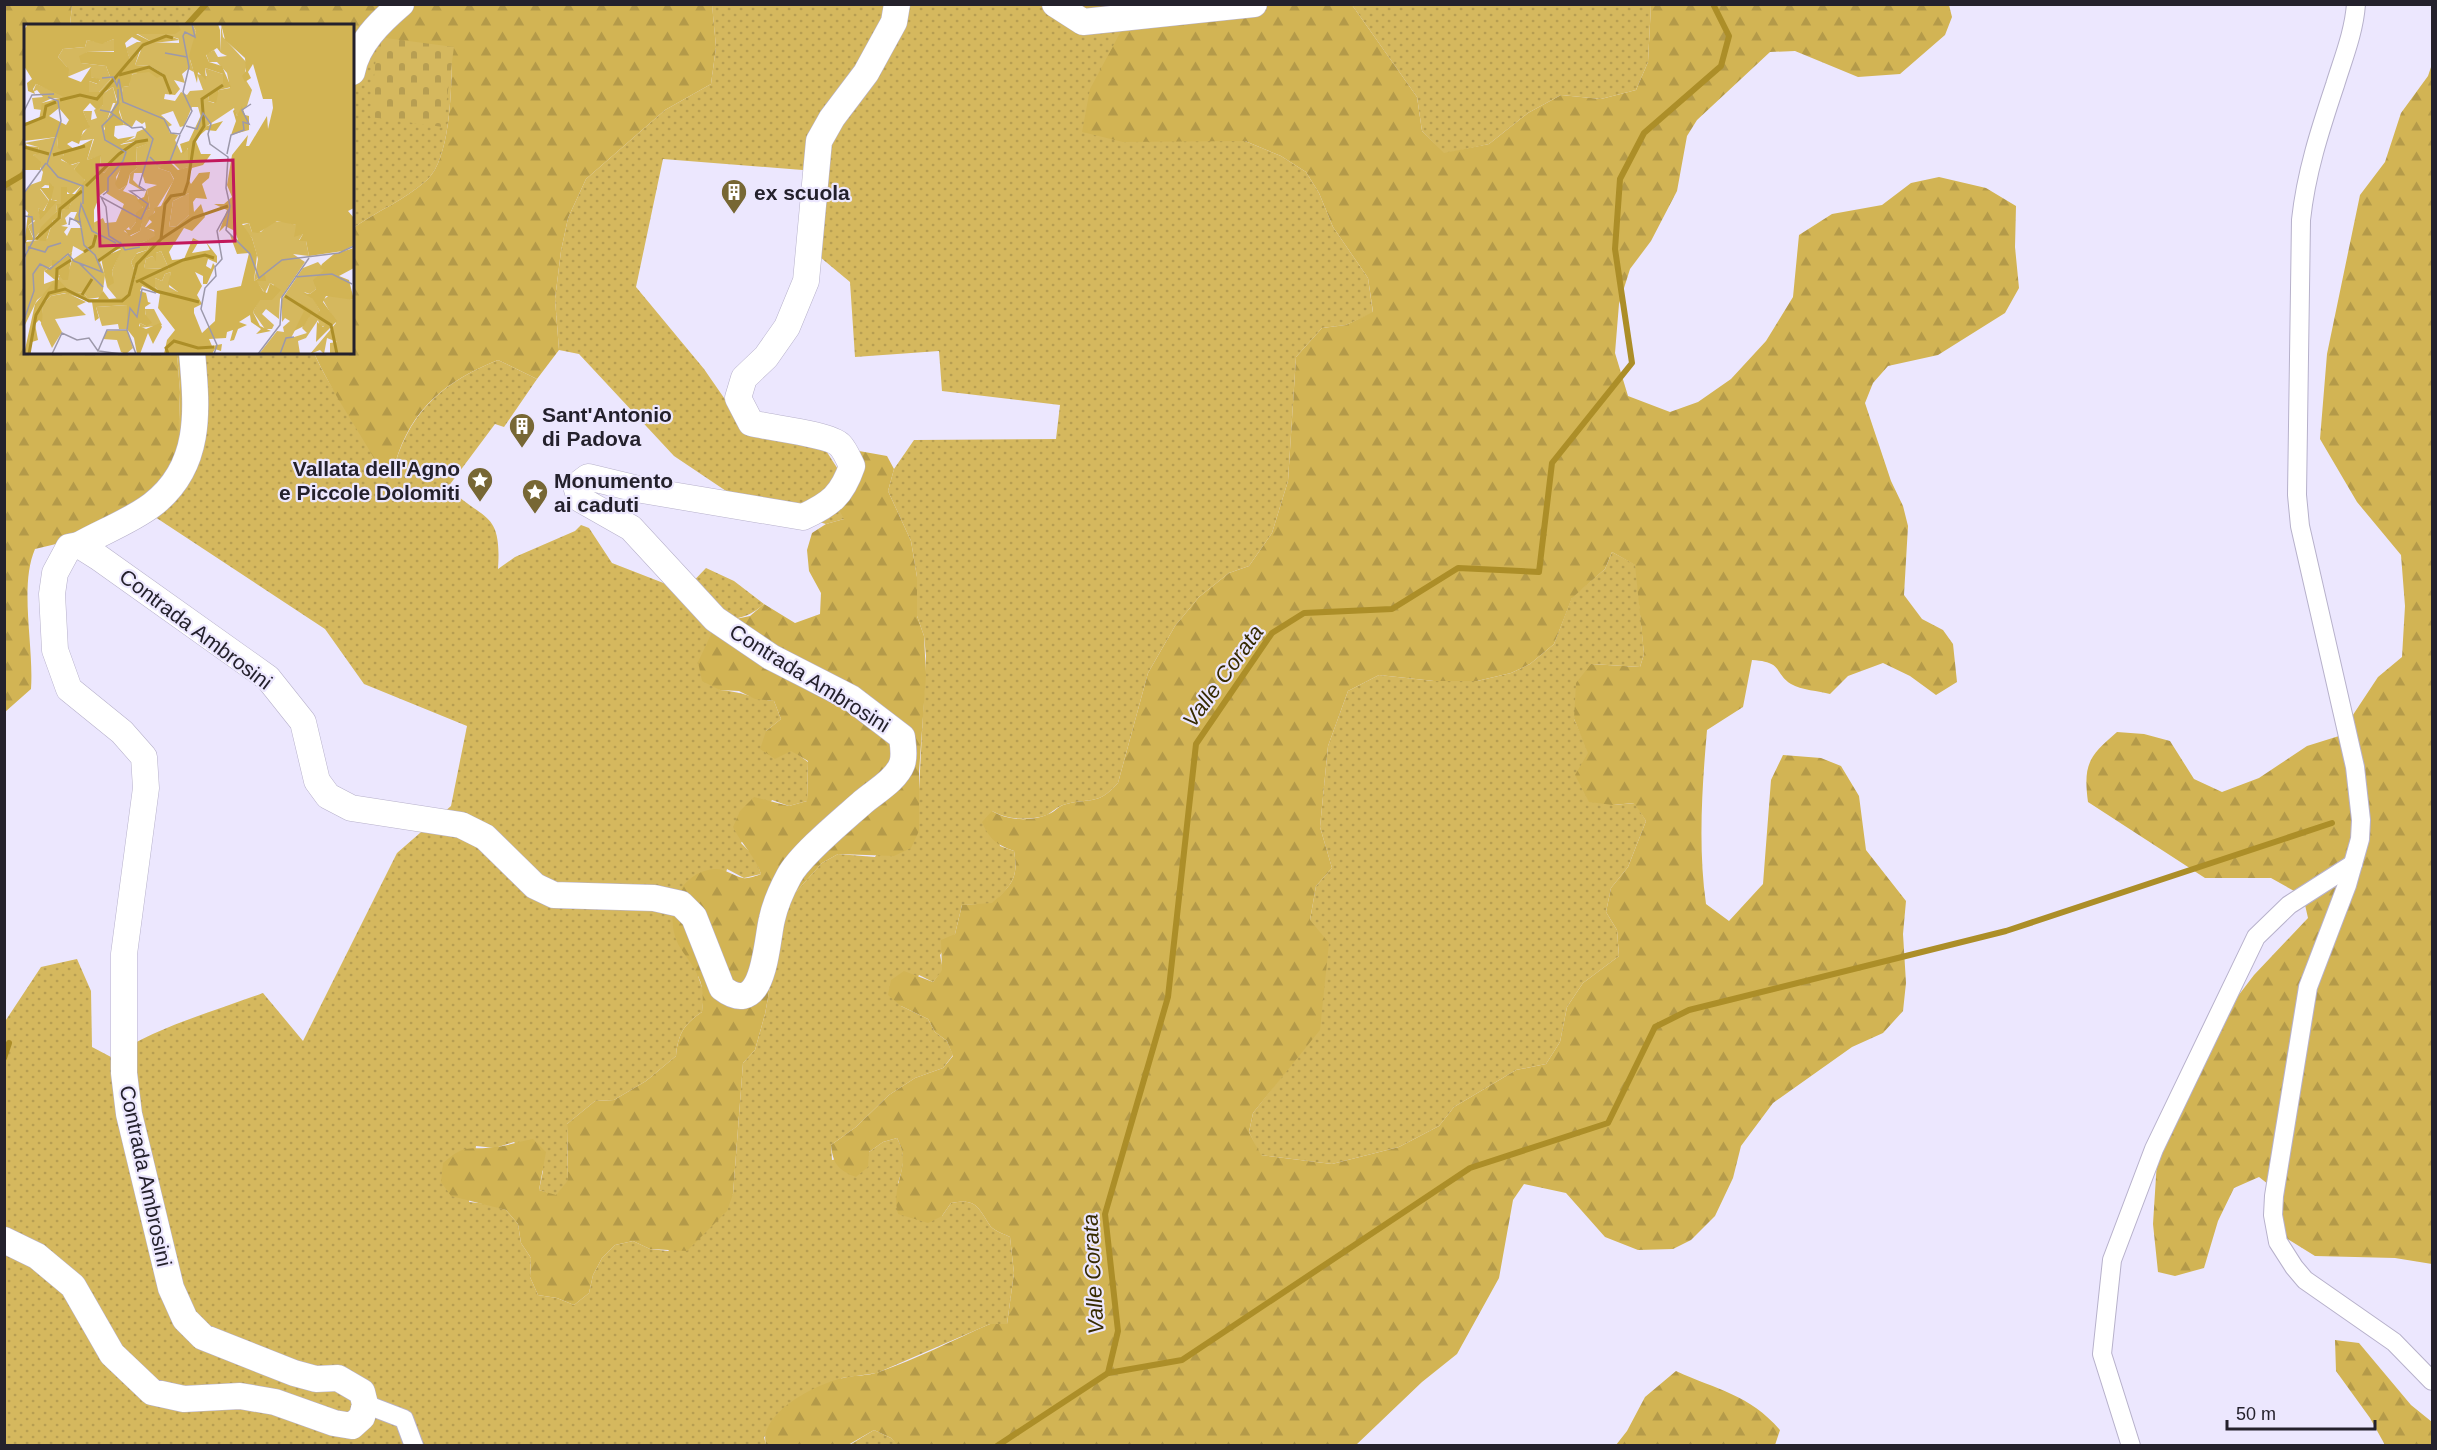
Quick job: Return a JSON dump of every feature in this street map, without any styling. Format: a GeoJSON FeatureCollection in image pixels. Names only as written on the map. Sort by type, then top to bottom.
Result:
{"type":"FeatureCollection","features":[{"type":"Feature","properties":{"kind":"street"},"geometry":{"type":"LineString","coordinates":[[354,62],[355,57],[382,20],[401,4]]}},
{"type":"Feature","properties":{"kind":"street","name":"Contrada Ambrosini"},"geometry":{"type":"LineString","coordinates":[[363,1411],[362,1392],[350,1383],[338,1378],[316,1379],[294,1373],[203,1336],[185,1319],[171,1288],[129,1114],[124,1073],[124,954],[146,788],[144,757],[122,732],[69,689],[54,650],[52,594],[55,573],[69,547],[79,545],[268,678],[303,722],[317,781],[328,796],[351,808],[461,825],[485,837],[535,886],[554,895],[654,898],[681,904],[694,918],[722,988],[731,995],[741,996],[752,990],[760,980],[772,917],[789,874],[817,845],[888,782],[902,764],[902,737],[851,698],[771,657],[715,619],[631,528],[580,499],[576,486],[588,477],[642,490],[803,517],[827,506],[845,486],[852,466],[840,444],[811,433],[774,429],[751,423],[738,398],[744,378],[766,357],[787,327],[806,281],[819,141],[832,118],[866,73],[894,22],[897,4]]}},
{"type":"Feature","properties":{"kind":"street"},"geometry":{"type":"LineString","coordinates":[[1055,4],[1083,21],[1254,4]]}},
{"type":"Feature","properties":{"kind":"street"},"geometry":{"type":"LineString","coordinates":[[2356,4],[2350,37],[2313,153],[2304,191],[2301,220],[2297,495],[2305,558],[2355,767],[2361,804],[2360,839],[2308,987],[2279,1154],[2273,1215],[2278,1242],[2289,1261],[2305,1280],[2394,1342],[2433,1381]]}},
{"type":"Feature","properties":{"kind":"street"},"geometry":{"type":"LineString","coordinates":[[79,545],[152,505],[183,471],[197,415],[192,354]]}},
{"type":"Feature","properties":{"kind":"street"},"geometry":{"type":"LineString","coordinates":[[2131,1446],[2102,1354],[2112,1260],[2154,1149],[2256,937],[2289,905],[2353,864]]}},
{"type":"Feature","properties":{"kind":"street"},"geometry":{"type":"LineString","coordinates":[[4,1240],[37,1256],[73,1286],[112,1354],[152,1392],[184,1399],[240,1396],[275,1402],[334,1423],[352,1426],[363,1411],[404,1419],[414,1446]]}},
{"type":"Feature","properties":{"kind":"green space"},"geometry":{"type":"Polygon","coordinates":[[[208,4],[712,4],[716,47],[711,84],[665,110],[586,179],[568,218],[561,251],[555,299],[559,350],[537,379],[498,360],[462,377],[447,387],[421,412],[402,444],[395,464],[379,467],[314,354],[354,354],[354,227],[410,194],[435,170],[445,142],[448,125],[452,63],[431,46],[354,45],[354,24],[185,24],[208,4]]]}},
{"type":"Feature","properties":{"kind":"green space"},"geometry":{"type":"Polygon","coordinates":[[[1216,4],[1352,5],[1417,97],[1422,131],[1444,153],[1489,144],[1528,113],[1561,95],[1601,99],[1636,90],[1648,62],[1651,5],[1949,5],[1952,17],[1945,35],[1900,74],[1858,77],[1795,51],[1770,52],[1697,120],[1687,136],[1677,191],[1651,241],[1630,269],[1619,304],[1615,353],[1628,396],[1670,412],[1698,402],[1731,379],[1766,341],[1793,297],[1799,235],[1832,214],[1882,205],[1911,183],[1939,177],[1986,188],[2016,206],[2015,247],[2019,288],[2005,313],[1938,355],[1888,366],[1873,383],[1865,403],[1891,481],[1903,506],[1908,526],[1904,595],[1922,619],[1943,630],[1953,644],[1957,682],[1936,695],[1910,676],[1883,663],[1848,676],[1830,694],[1795,686],[1785,680],[1774,665],[1752,660],[1743,707],[1707,730],[1701,839],[1706,904],[1729,921],[1763,884],[1771,780],[1783,755],[1821,758],[1841,766],[1859,796],[1866,850],[1906,901],[1903,934],[1906,983],[1903,1011],[1883,1033],[1852,1047],[1773,1103],[1741,1146],[1733,1178],[1715,1216],[1691,1240],[1673,1249],[1638,1250],[1605,1237],[1566,1193],[1524,1184],[1513,1200],[1499,1278],[1457,1354],[1422,1382],[1356,1445],[898,1446],[891,1438],[874,1430],[848,1445],[766,1446],[766,1434],[771,1422],[791,1402],[805,1393],[832,1381],[875,1373],[893,1367],[990,1324],[1007,1324],[1014,1273],[1010,1237],[993,1228],[978,1208],[970,1203],[951,1203],[942,1216],[928,1223],[898,1214],[896,1203],[903,1158],[897,1138],[883,1142],[869,1152],[868,1167],[856,1177],[837,1165],[831,1145],[856,1127],[889,1095],[915,1078],[943,1068],[953,1056],[947,1041],[935,1032],[928,1019],[901,1006],[888,995],[891,980],[904,971],[933,982],[942,970],[941,940],[955,934],[962,905],[992,903],[1012,881],[1015,868],[1014,851],[994,841],[982,822],[992,811],[1005,817],[1036,818],[1051,813],[1063,805],[1098,798],[1111,791],[1118,783],[1148,673],[1175,626],[1199,597],[1229,573],[1249,566],[1272,533],[1288,481],[1296,357],[1322,328],[1346,325],[1373,312],[1368,278],[1333,227],[1319,193],[1306,172],[1281,156],[1245,141],[1123,142],[1082,132],[1090,89],[1121,31],[1144,8],[1216,4]],[[1612,552],[1605,569],[1572,598],[1554,644],[1530,664],[1511,673],[1477,681],[1434,681],[1379,675],[1348,691],[1328,746],[1320,827],[1332,868],[1316,886],[1310,920],[1329,943],[1320,1030],[1253,1113],[1249,1132],[1261,1155],[1332,1164],[1399,1147],[1439,1126],[1454,1107],[1516,1070],[1546,1064],[1560,1042],[1567,1007],[1583,983],[1619,956],[1617,930],[1606,912],[1611,888],[1628,867],[1646,821],[1634,803],[1613,805],[1589,802],[1575,775],[1588,753],[1574,719],[1576,683],[1591,664],[1640,667],[1644,654],[1635,565],[1612,552]]]}},
{"type":"Feature","properties":{"kind":"green space"},"geometry":{"type":"Polygon","coordinates":[[[5,5],[72,5],[70,24],[24,24],[24,354],[177,354],[180,392],[178,447],[167,492],[56,544],[35,549],[30,564],[27,598],[31,689],[5,712],[5,5]]]}},
{"type":"Feature","properties":{"kind":"green space"},"geometry":{"type":"Polygon","coordinates":[[[72,5],[208,5],[184,24],[70,24],[72,5]]]}},
{"type":"Feature","properties":{"kind":"green space"},"geometry":{"type":"Polygon","coordinates":[[[712,5],[1216,5],[1189,140],[1245,141],[1281,156],[1306,172],[1319,193],[1333,227],[1368,278],[1373,313],[1346,325],[1322,328],[1296,357],[1288,481],[1272,533],[1249,566],[1229,573],[1199,597],[1175,626],[1148,673],[1118,783],[1111,791],[1098,798],[1063,805],[1040,817],[1012,818],[992,811],[1000,846],[1014,851],[1015,868],[1012,881],[992,904],[962,905],[955,934],[940,955],[943,970],[933,982],[919,975],[901,1006],[928,1019],[935,1032],[947,1041],[953,1055],[943,1068],[915,1078],[889,1095],[856,1127],[831,1145],[832,1160],[869,1152],[883,1142],[897,1138],[903,1160],[898,1183],[942,1216],[951,1203],[970,1203],[978,1208],[993,1228],[1010,1237],[1014,1273],[1007,1324],[990,1324],[877,1373],[842,1378],[764,1437],[766,1445],[5,1446],[4,1023],[41,967],[77,959],[91,991],[92,1047],[111,1057],[128,1046],[165,1029],[263,993],[303,1041],[397,853],[451,806],[467,726],[364,684],[325,629],[152,515],[179,419],[177,354],[314,354],[340,399],[395,464],[411,427],[433,399],[462,377],[498,360],[537,379],[504,427],[495,424],[448,487],[488,519],[493,526],[497,536],[498,569],[515,557],[575,531],[581,525],[589,528],[612,563],[684,591],[706,568],[734,581],[764,604],[749,614],[721,625],[713,632],[709,649],[711,659],[720,690],[774,701],[781,719],[766,731],[808,762],[807,801],[789,806],[772,800],[741,843],[755,857],[761,874],[744,878],[727,869],[698,976],[704,993],[702,1012],[683,1030],[676,1056],[646,1081],[614,1100],[595,1101],[567,1124],[568,1181],[556,1196],[539,1190],[543,1171],[514,1142],[495,1148],[476,1146],[469,1202],[488,1204],[506,1210],[518,1224],[521,1243],[531,1258],[530,1277],[538,1295],[557,1298],[574,1305],[589,1293],[593,1275],[602,1258],[615,1245],[633,1241],[650,1249],[668,1251],[733,1194],[743,1063],[755,1050],[765,1014],[785,904],[822,863],[838,854],[875,857],[919,790],[926,656],[924,636],[917,616],[917,577],[911,541],[888,491],[894,469],[914,440],[1056,439],[1060,405],[942,391],[939,351],[855,357],[850,282],[802,242],[815,171],[663,159],[636,287],[704,369],[749,434],[823,446],[841,474],[844,519],[826,524],[738,499],[674,456],[579,354],[559,350],[555,299],[561,251],[568,218],[586,179],[665,110],[711,84],[716,47],[712,5]]]}},
{"type":"Feature","properties":{"kind":"green space"},"geometry":{"type":"Polygon","coordinates":[[[1352,5],[1651,5],[1648,62],[1636,90],[1601,99],[1561,95],[1528,113],[1489,144],[1444,154],[1422,131],[1417,97],[1352,5]]]}},
{"type":"Feature","properties":{"kind":"green space"},"geometry":{"type":"Polygon","coordinates":[[[378,37],[454,47],[443,127],[370,117],[378,37]]]}},
{"type":"Feature","properties":{"kind":"green space"},"geometry":{"type":"Polygon","coordinates":[[[354,45],[431,46],[452,63],[448,125],[445,142],[435,170],[410,194],[354,227],[354,45]]]}},
{"type":"Feature","properties":{"kind":"green space"},"geometry":{"type":"Polygon","coordinates":[[[2432,64],[2432,1264],[2395,1258],[2315,1256],[2286,1238],[2268,1184],[2259,1177],[2234,1188],[2218,1221],[2204,1268],[2175,1276],[2158,1272],[2153,1224],[2157,1161],[2178,1119],[2198,1064],[2222,1017],[2254,975],[2308,918],[2303,896],[2271,878],[2205,878],[2088,802],[2086,778],[2094,755],[2117,732],[2144,734],[2170,741],[2194,779],[2222,792],[2259,778],[2307,746],[2339,736],[2378,677],[2402,657],[2405,606],[2401,555],[2357,502],[2320,439],[2327,354],[2360,195],[2385,162],[2401,113],[2428,76],[2432,64]]]}},
{"type":"Feature","properties":{"kind":"green space"},"geometry":{"type":"Polygon","coordinates":[[[859,451],[887,456],[894,469],[888,491],[911,541],[917,577],[917,616],[924,636],[926,675],[919,772],[919,831],[911,848],[894,856],[838,854],[822,863],[785,904],[765,1014],[755,1050],[743,1063],[733,1194],[727,1211],[687,1251],[650,1249],[633,1241],[615,1245],[602,1258],[593,1275],[589,1293],[574,1305],[557,1298],[538,1295],[530,1277],[531,1258],[521,1243],[518,1224],[506,1210],[451,1196],[441,1182],[443,1163],[463,1150],[533,1139],[546,1152],[539,1190],[556,1195],[568,1180],[567,1124],[595,1101],[614,1100],[646,1081],[676,1056],[683,1030],[702,1012],[703,994],[700,980],[678,944],[674,933],[673,911],[676,900],[688,881],[708,870],[722,870],[745,878],[761,874],[733,827],[740,811],[754,797],[789,806],[807,801],[808,761],[791,751],[775,759],[760,749],[766,731],[781,719],[774,701],[755,699],[739,691],[720,690],[702,681],[698,662],[714,628],[731,620],[750,616],[764,604],[795,623],[820,614],[821,593],[809,571],[807,550],[812,533],[826,524],[844,519],[831,495],[859,451]]]}},
{"type":"Feature","properties":{"kind":"green space"},"geometry":{"type":"Polygon","coordinates":[[[1612,552],[1636,565],[1644,654],[1640,667],[1591,664],[1574,719],[1613,805],[1635,803],[1646,821],[1628,867],[1611,888],[1606,912],[1617,930],[1619,956],[1583,983],[1567,1007],[1560,1042],[1546,1064],[1516,1070],[1454,1107],[1439,1126],[1399,1147],[1332,1164],[1260,1155],[1249,1132],[1253,1113],[1303,1049],[1310,920],[1316,886],[1332,868],[1320,827],[1328,746],[1348,691],[1379,675],[1434,681],[1477,681],[1511,673],[1530,664],[1554,644],[1572,597],[1605,569],[1612,552]]]}},
{"type":"Feature","properties":{"kind":"green space"},"geometry":{"type":"Polygon","coordinates":[[[2335,1340],[2359,1343],[2411,1405],[2432,1422],[2432,1445],[2385,1445],[2370,1418],[2336,1371],[2335,1340]]]}},
{"type":"Feature","properties":{"kind":"green space"},"geometry":{"type":"Polygon","coordinates":[[[1676,1371],[1732,1394],[1756,1408],[1780,1430],[1775,1445],[1616,1445],[1627,1431],[1645,1397],[1676,1371]]]}},
{"type":"Feature","properties":{"kind":"green space"},"geometry":{"type":"Polygon","coordinates":[[[874,1430],[891,1438],[898,1445],[848,1446],[874,1430]]]}},
{"type":"Feature","properties":{"kind":"waterway"},"geometry":{"type":"LineString","coordinates":[[188,24],[206,4]]}},
{"type":"Feature","properties":{"kind":"waterway","name":"Valle Corata"},"geometry":{"type":"LineString","coordinates":[[997,1446],[1108,1373],[1118,1331],[1105,1214],[1168,997],[1196,744],[1272,633],[1304,613],[1392,609],[1458,568],[1539,572],[1552,463],[1632,363],[1615,249],[1620,179],[1644,133],[1721,66],[1729,36],[1713,4]]}},
{"type":"Feature","properties":{"kind":"waterway"},"geometry":{"type":"LineString","coordinates":[[4,186],[24,174]]}},
{"type":"Feature","properties":{"kind":"waterway"},"geometry":{"type":"LineString","coordinates":[[1108,1373],[1182,1360],[1470,1168],[1608,1123],[1655,1027],[1689,1010],[2006,931],[2332,823]]}},
{"type":"Feature","properties":{"kind":"waterway"},"geometry":{"type":"LineString","coordinates":[[4,1058],[9,1043]]}},
{"type":"Feature","properties":{"kind":"place","name":"ex scuola"},"geometry":{"type":"Point","coordinates":[734,215]}},
{"type":"Feature","properties":{"kind":"place","name":"Sant'Antonio di Padova"},"geometry":{"type":"Point","coordinates":[522,449]}},
{"type":"Feature","properties":{"kind":"place","name":"Vallata dell'Agno e Piccole Dolomiti"},"geometry":{"type":"Point","coordinates":[480,503]}},
{"type":"Feature","properties":{"kind":"place","name":"Monumento ai caduti"},"geometry":{"type":"Point","coordinates":[535,515]}}]}
